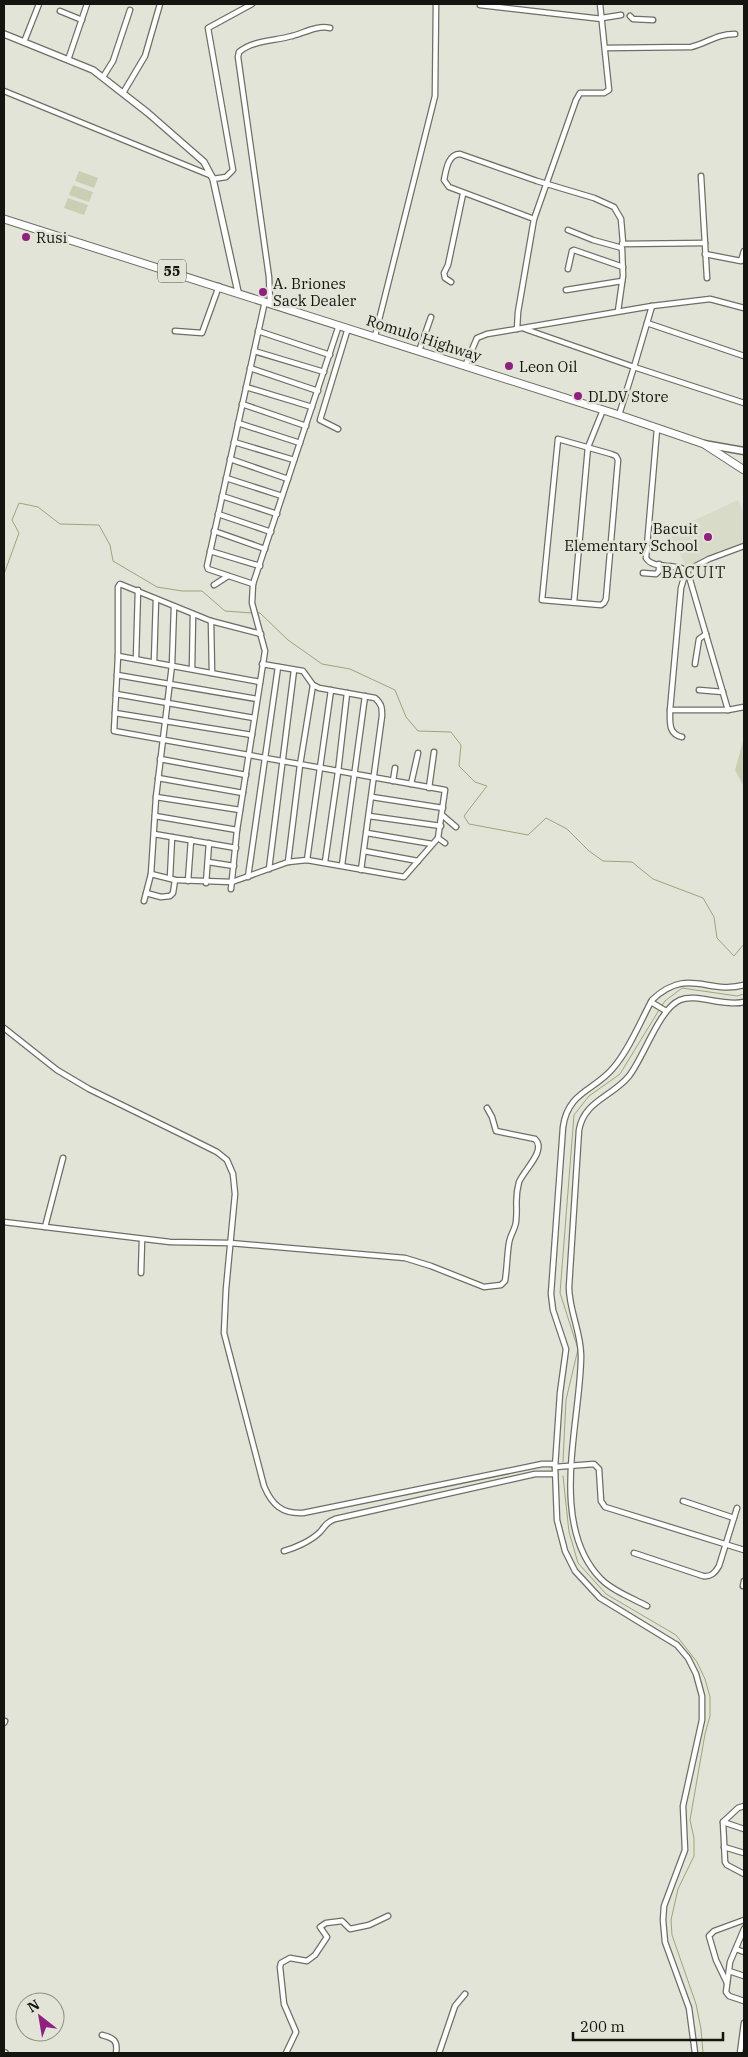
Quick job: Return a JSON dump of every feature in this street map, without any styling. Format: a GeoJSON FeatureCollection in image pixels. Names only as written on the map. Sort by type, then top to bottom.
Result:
{"type":"FeatureCollection","features":[{"type":"Feature","properties":{"kind":"highway","name":"Romulo Highway"},"geometry":{"type":"LineString","coordinates":[[4,219],[619,414],[704,444],[744,470]]}},
{"type":"Feature","properties":{"kind":"main road"},"geometry":{"type":"LineString","coordinates":[[704,444],[744,451]]}},
{"type":"Feature","properties":{"kind":"street"},"geometry":{"type":"LineString","coordinates":[[24,42],[39,4]]}},
{"type":"Feature","properties":{"kind":"street"},"geometry":{"type":"LineString","coordinates":[[68,60],[87,4]]}},
{"type":"Feature","properties":{"kind":"street"},"geometry":{"type":"LineString","coordinates":[[123,93],[145,56],[160,4]]}},
{"type":"Feature","properties":{"kind":"street"},"geometry":{"type":"LineString","coordinates":[[4,91],[213,178],[226,177],[232,170],[208,28],[252,4]]}},
{"type":"Feature","properties":{"kind":"street"},"geometry":{"type":"LineString","coordinates":[[375,336],[435,96],[436,4]]}},
{"type":"Feature","properties":{"kind":"street"},"geometry":{"type":"LineString","coordinates":[[517,329],[518,312],[534,219],[578,95],[583,92],[604,93],[609,90],[600,4]]}},
{"type":"Feature","properties":{"kind":"street"},"geometry":{"type":"LineString","coordinates":[[480,5],[602,19],[621,15]]}},
{"type":"Feature","properties":{"kind":"street"},"geometry":{"type":"LineString","coordinates":[[102,77],[113,61],[130,10]]}},
{"type":"Feature","properties":{"kind":"street"},"geometry":{"type":"LineString","coordinates":[[60,11],[82,20]]}},
{"type":"Feature","properties":{"kind":"street"},"geometry":{"type":"LineString","coordinates":[[630,16],[633,19],[652,20]]}},
{"type":"Feature","properties":{"kind":"street"},"geometry":{"type":"LineString","coordinates":[[252,584],[207,567],[258,331],[268,302],[269,277],[238,57],[239,52],[244,47],[293,36],[316,28],[330,28]]}},
{"type":"Feature","properties":{"kind":"street"},"geometry":{"type":"LineString","coordinates":[[4,34],[93,70],[204,162],[213,178],[238,292]]}},
{"type":"Feature","properties":{"kind":"street"},"geometry":{"type":"LineString","coordinates":[[605,48],[691,47],[699,46],[723,34],[735,34]]}},
{"type":"Feature","properties":{"kind":"street"},"geometry":{"type":"LineString","coordinates":[[534,219],[463,194],[449,187],[444,180],[449,161],[457,154],[594,198],[614,207],[621,219],[623,267],[618,311]]}},
{"type":"Feature","properties":{"kind":"street"},"geometry":{"type":"LineString","coordinates":[[701,176],[707,278]]}},
{"type":"Feature","properties":{"kind":"street"},"geometry":{"type":"LineString","coordinates":[[451,282],[444,278],[444,275],[448,265],[463,194]]}},
{"type":"Feature","properties":{"kind":"street"},"geometry":{"type":"LineString","coordinates":[[568,230],[593,240],[622,246],[705,243]]}},
{"type":"Feature","properties":{"kind":"street"},"geometry":{"type":"LineString","coordinates":[[568,269],[572,251],[574,250],[623,267]]}},
{"type":"Feature","properties":{"kind":"street"},"geometry":{"type":"LineString","coordinates":[[705,254],[741,261],[744,251]]}},
{"type":"Feature","properties":{"kind":"street"},"geometry":{"type":"LineString","coordinates":[[566,290],[622,282]]}},
{"type":"Feature","properties":{"kind":"street"},"geometry":{"type":"LineString","coordinates":[[175,331],[202,333],[219,286]]}},
{"type":"Feature","properties":{"kind":"street"},"geometry":{"type":"LineString","coordinates":[[465,366],[477,338],[486,334],[618,311],[710,299],[744,308]]}},
{"type":"Feature","properties":{"kind":"street"},"geometry":{"type":"LineString","coordinates":[[619,414],[652,306]]}},
{"type":"Feature","properties":{"kind":"street"},"geometry":{"type":"LineString","coordinates":[[419,351],[431,317]]}},
{"type":"Feature","properties":{"kind":"street"},"geometry":{"type":"LineString","coordinates":[[647,323],[744,356]]}},
{"type":"Feature","properties":{"kind":"street"},"geometry":{"type":"LineString","coordinates":[[231,889],[237,830],[264,651],[252,603],[252,584],[260,566],[339,325]]}},
{"type":"Feature","properties":{"kind":"street"},"geometry":{"type":"LineString","coordinates":[[338,429],[320,420],[348,328]]}},
{"type":"Feature","properties":{"kind":"street"},"geometry":{"type":"LineString","coordinates":[[524,328],[553,340],[744,403]]}},
{"type":"Feature","properties":{"kind":"street"},"geometry":{"type":"LineString","coordinates":[[258,331],[330,355]]}},
{"type":"Feature","properties":{"kind":"street"},"geometry":{"type":"LineString","coordinates":[[254,351],[324,372]]}},
{"type":"Feature","properties":{"kind":"street"},"geometry":{"type":"LineString","coordinates":[[250,368],[318,391]]}},
{"type":"Feature","properties":{"kind":"street"},"geometry":{"type":"LineString","coordinates":[[246,387],[312,407]]}},
{"type":"Feature","properties":{"kind":"street"},"geometry":{"type":"LineString","coordinates":[[242,404],[306,426]]}},
{"type":"Feature","properties":{"kind":"street"},"geometry":{"type":"LineString","coordinates":[[574,602],[588,447],[603,410]]}},
{"type":"Feature","properties":{"kind":"street"},"geometry":{"type":"LineString","coordinates":[[238,423],[300,443]]}},
{"type":"Feature","properties":{"kind":"street"},"geometry":{"type":"LineString","coordinates":[[657,429],[646,558],[650,563],[686,571],[709,559],[744,546]]}},
{"type":"Feature","properties":{"kind":"street"},"geometry":{"type":"LineString","coordinates":[[560,439],[588,447],[616,456],[618,460],[610,559],[604,603],[601,605],[542,600],[556,443],[560,439]]}},
{"type":"Feature","properties":{"kind":"street"},"geometry":{"type":"LineString","coordinates":[[234,442],[294,460]]}},
{"type":"Feature","properties":{"kind":"street"},"geometry":{"type":"LineString","coordinates":[[230,459],[288,479]]}},
{"type":"Feature","properties":{"kind":"street"},"geometry":{"type":"LineString","coordinates":[[226,478],[282,496]]}},
{"type":"Feature","properties":{"kind":"street"},"geometry":{"type":"LineString","coordinates":[[222,496],[277,514]]}},
{"type":"Feature","properties":{"kind":"street"},"geometry":{"type":"LineString","coordinates":[[218,514],[271,532]]}},
{"type":"Feature","properties":{"kind":"street"},"geometry":{"type":"LineString","coordinates":[[214,532],[265,549]]}},
{"type":"Feature","properties":{"kind":"street"},"geometry":{"type":"LineString","coordinates":[[210,551],[260,566]]}},
{"type":"Feature","properties":{"kind":"street"},"geometry":{"type":"LineString","coordinates":[[643,573],[656,574],[659,571],[659,564]]}},
{"type":"Feature","properties":{"kind":"street"},"geometry":{"type":"LineString","coordinates":[[686,571],[691,580],[728,710]]}},
{"type":"Feature","properties":{"kind":"street"},"geometry":{"type":"LineString","coordinates":[[682,738],[675,736],[672,731],[670,710],[682,588],[686,571]]}},
{"type":"Feature","properties":{"kind":"street"},"geometry":{"type":"LineString","coordinates":[[214,585],[228,576]]}},
{"type":"Feature","properties":{"kind":"street"},"geometry":{"type":"LineString","coordinates":[[151,874],[188,881],[232,882],[288,862],[307,860],[404,877],[438,838],[444,790],[116,733],[114,730],[114,713],[118,656],[118,587],[122,584],[211,621],[261,634]]}},
{"type":"Feature","properties":{"kind":"street"},"geometry":{"type":"LineString","coordinates":[[136,659],[138,590]]}},
{"type":"Feature","properties":{"kind":"street"},"geometry":{"type":"LineString","coordinates":[[154,662],[156,599]]}},
{"type":"Feature","properties":{"kind":"street"},"geometry":{"type":"LineString","coordinates":[[144,900],[151,874],[156,797],[172,665],[174,607]]}},
{"type":"Feature","properties":{"kind":"street"},"geometry":{"type":"LineString","coordinates":[[192,669],[193,614]]}},
{"type":"Feature","properties":{"kind":"street"},"geometry":{"type":"LineString","coordinates":[[211,621],[212,673]]}},
{"type":"Feature","properties":{"kind":"street"},"geometry":{"type":"LineString","coordinates":[[695,664],[700,636],[706,634]]}},
{"type":"Feature","properties":{"kind":"street"},"geometry":{"type":"LineString","coordinates":[[118,656],[260,682]]}},
{"type":"Feature","properties":{"kind":"street"},"geometry":{"type":"LineString","coordinates":[[262,664],[303,671],[313,685],[375,698],[382,708],[375,778],[361,870]]}},
{"type":"Feature","properties":{"kind":"street"},"geometry":{"type":"LineString","coordinates":[[248,877],[278,667]]}},
{"type":"Feature","properties":{"kind":"street"},"geometry":{"type":"LineString","coordinates":[[269,869],[294,670]]}},
{"type":"Feature","properties":{"kind":"street"},"geometry":{"type":"LineString","coordinates":[[117,675],[257,699]]}},
{"type":"Feature","properties":{"kind":"street"},"geometry":{"type":"LineString","coordinates":[[288,862],[300,765],[313,685]]}},
{"type":"Feature","properties":{"kind":"street"},"geometry":{"type":"LineString","coordinates":[[307,860],[331,690]]}},
{"type":"Feature","properties":{"kind":"street"},"geometry":{"type":"LineString","coordinates":[[700,690],[723,692]]}},
{"type":"Feature","properties":{"kind":"street"},"geometry":{"type":"LineString","coordinates":[[325,862],[347,693]]}},
{"type":"Feature","properties":{"kind":"street"},"geometry":{"type":"LineString","coordinates":[[116,694],[254,718]]}},
{"type":"Feature","properties":{"kind":"street"},"geometry":{"type":"LineString","coordinates":[[342,865],[356,775],[365,696]]}},
{"type":"Feature","properties":{"kind":"street"},"geometry":{"type":"LineString","coordinates":[[670,710],[728,710],[744,707]]}},
{"type":"Feature","properties":{"kind":"street"},"geometry":{"type":"LineString","coordinates":[[114,713],[252,735]]}},
{"type":"Feature","properties":{"kind":"street"},"geometry":{"type":"LineString","coordinates":[[429,788],[434,752]]}},
{"type":"Feature","properties":{"kind":"street"},"geometry":{"type":"LineString","coordinates":[[410,784],[418,753]]}},
{"type":"Feature","properties":{"kind":"street"},"geometry":{"type":"LineString","coordinates":[[160,759],[246,774]]}},
{"type":"Feature","properties":{"kind":"street"},"geometry":{"type":"LineString","coordinates":[[392,781],[395,768]]}},
{"type":"Feature","properties":{"kind":"street"},"geometry":{"type":"LineString","coordinates":[[158,778],[243,793]]}},
{"type":"Feature","properties":{"kind":"street"},"geometry":{"type":"LineString","coordinates":[[156,797],[240,810]]}},
{"type":"Feature","properties":{"kind":"street"},"geometry":{"type":"LineString","coordinates":[[372,797],[443,808]]}},
{"type":"Feature","properties":{"kind":"street"},"geometry":{"type":"LineString","coordinates":[[442,815],[456,827]]}},
{"type":"Feature","properties":{"kind":"street"},"geometry":{"type":"LineString","coordinates":[[155,816],[237,830]]}},
{"type":"Feature","properties":{"kind":"street"},"geometry":{"type":"LineString","coordinates":[[369,816],[441,826]]}},
{"type":"Feature","properties":{"kind":"street"},"geometry":{"type":"LineString","coordinates":[[367,833],[432,844]]}},
{"type":"Feature","properties":{"kind":"street"},"geometry":{"type":"LineString","coordinates":[[154,834],[236,848]]}},
{"type":"Feature","properties":{"kind":"street"},"geometry":{"type":"LineString","coordinates":[[146,893],[161,897],[170,896],[173,892],[172,837]]}},
{"type":"Feature","properties":{"kind":"street"},"geometry":{"type":"LineString","coordinates":[[438,838],[445,843]]}},
{"type":"Feature","properties":{"kind":"street"},"geometry":{"type":"LineString","coordinates":[[188,881],[191,840]]}},
{"type":"Feature","properties":{"kind":"street"},"geometry":{"type":"LineString","coordinates":[[206,882],[209,843]]}},
{"type":"Feature","properties":{"kind":"street"},"geometry":{"type":"LineString","coordinates":[[364,851],[418,861]]}},
{"type":"Feature","properties":{"kind":"street"},"geometry":{"type":"LineString","coordinates":[[208,862],[234,866]]}},
{"type":"Feature","properties":{"kind":"street"},"geometry":{"type":"LineString","coordinates":[[694,2053],[689,2008],[665,1942],[663,1920],[664,1906],[685,1850],[684,1806],[702,1720],[702,1696],[696,1674],[688,1658],[677,1645],[600,1598],[575,1570],[565,1551],[557,1520],[555,1465],[560,1393],[566,1352],[553,1310],[551,1294],[565,1116],[574,1100],[613,1069],[660,992],[682,982],[724,987],[744,985]]}},
{"type":"Feature","properties":{"kind":"street"},"geometry":{"type":"LineString","coordinates":[[648,1606],[602,1580],[585,1557],[575,1524],[571,1465],[581,1359],[580,1340],[570,1302],[569,1287],[580,1124],[587,1110],[615,1090],[630,1075],[665,1010],[677,1001],[684,998],[733,1004],[744,1002]]}},
{"type":"Feature","properties":{"kind":"street"},"geometry":{"type":"LineString","coordinates":[[653,1003],[665,1010]]}},
{"type":"Feature","properties":{"kind":"street"},"geometry":{"type":"LineString","coordinates":[[4,1028],[57,1070],[89,1089],[182,1134],[224,1157],[230,1165],[235,1185],[225,1302],[225,1338],[264,1486],[270,1499],[283,1511],[293,1514],[303,1513],[542,1464],[594,1464],[597,1466],[601,1478],[601,1501],[605,1506],[744,1550]]}},
{"type":"Feature","properties":{"kind":"street"},"geometry":{"type":"LineString","coordinates":[[4,1222],[142,1240],[230,1243],[405,1258],[484,1287],[501,1285],[504,1281],[510,1235],[516,1222],[516,1194],[524,1172],[539,1152],[539,1145],[535,1139],[496,1131],[493,1127],[493,1118],[487,1108]]}},
{"type":"Feature","properties":{"kind":"street"},"geometry":{"type":"LineString","coordinates":[[45,1227],[63,1158]]}},
{"type":"Feature","properties":{"kind":"street"},"geometry":{"type":"LineString","coordinates":[[141,1273],[142,1240]]}},
{"type":"Feature","properties":{"kind":"street"},"geometry":{"type":"LineString","coordinates":[[284,1551],[310,1539],[328,1522],[335,1519],[535,1474],[555,1474]]}},
{"type":"Feature","properties":{"kind":"street"},"geometry":{"type":"LineString","coordinates":[[684,1501],[734,1518]]}},
{"type":"Feature","properties":{"kind":"street"},"geometry":{"type":"LineString","coordinates":[[634,1554],[707,1576],[716,1572],[738,1508]]}},
{"type":"Feature","properties":{"kind":"street"},"geometry":{"type":"LineString","coordinates":[[722,1822],[738,1808],[744,1806]]}},
{"type":"Feature","properties":{"kind":"street"},"geometry":{"type":"LineString","coordinates":[[722,1822],[744,1829]]}},
{"type":"Feature","properties":{"kind":"street"},"geometry":{"type":"LineString","coordinates":[[722,1822],[724,1858],[727,1865],[744,1874]]}},
{"type":"Feature","properties":{"kind":"street"},"geometry":{"type":"LineString","coordinates":[[724,1847],[744,1853]]}},
{"type":"Feature","properties":{"kind":"street"},"geometry":{"type":"LineString","coordinates":[[286,2053],[296,2032],[284,2004],[281,1963],[290,1958],[306,1961],[315,1955],[327,1937],[320,1927],[326,1923],[342,1921],[350,1929],[369,1925],[388,1916]]}},
{"type":"Feature","properties":{"kind":"street"},"geometry":{"type":"LineString","coordinates":[[727,1983],[716,1960],[709,1936],[714,1931],[744,1920]]}},
{"type":"Feature","properties":{"kind":"street"},"geometry":{"type":"LineString","coordinates":[[744,1929],[729,1971],[727,1995],[744,2001]]}},
{"type":"Feature","properties":{"kind":"street"},"geometry":{"type":"LineString","coordinates":[[736,1949],[744,1952]]}},
{"type":"Feature","properties":{"kind":"street"},"geometry":{"type":"LineString","coordinates":[[729,1971],[744,1976]]}},
{"type":"Feature","properties":{"kind":"street"},"geometry":{"type":"LineString","coordinates":[[439,2053],[455,2006],[466,1994]]}},
{"type":"Feature","properties":{"kind":"street"},"geometry":{"type":"LineString","coordinates":[[740,2053],[743,2044],[744,2023]]}},
{"type":"Feature","properties":{"kind":"street"},"geometry":{"type":"LineString","coordinates":[[102,2035],[111,2037],[116,2041],[116,2053]]}},
{"type":"Feature","properties":{"kind":"shaded area"},"geometry":{"type":"Polygon","coordinates":[[[79,171],[98,178],[94,188],[75,181],[79,171]]]}},
{"type":"Feature","properties":{"kind":"shaded area"},"geometry":{"type":"Polygon","coordinates":[[[73,185],[93,192],[89,202],[69,195],[73,185]]]}},
{"type":"Feature","properties":{"kind":"shaded area"},"geometry":{"type":"Polygon","coordinates":[[[68,198],[88,205],[84,215],[64,208],[68,198]]]}},
{"type":"Feature","properties":{"kind":"shaded area","name":"Bacuit Elementary School"},"geometry":{"type":"Polygon","coordinates":[[[738,500],[744,513],[744,543],[687,568],[669,532],[738,500]]]}},
{"type":"Feature","properties":{"kind":"shaded area"},"geometry":{"type":"Polygon","coordinates":[[[744,738],[744,787],[735,770],[744,738]]]}},
{"type":"Feature","properties":{"kind":"waterway"},"geometry":{"type":"LineString","coordinates":[[4,574],[19,533],[12,520],[19,503],[38,507],[60,524],[99,525],[110,545],[113,561],[157,587],[182,591],[202,591],[225,611],[252,613]]}},
{"type":"Feature","properties":{"kind":"waterway"},"geometry":{"type":"LineString","coordinates":[[256,613],[260,613],[288,640],[322,664],[350,669],[395,690],[406,717],[418,731],[451,732],[461,745],[459,766],[475,782],[487,786],[464,816],[469,824],[528,835],[546,818],[567,829],[589,851],[603,861],[632,862],[653,879],[703,898],[714,917],[717,938],[734,956],[744,944]]}},
{"type":"Feature","properties":{"kind":"waterway"},"geometry":{"type":"LineString","coordinates":[[661,1007],[665,1001],[682,988],[737,996],[744,994]]}},
{"type":"Feature","properties":{"kind":"waterway"},"geometry":{"type":"LineString","coordinates":[[563,1462],[566,1400],[578,1349],[560,1293],[574,1115],[589,1096],[620,1074],[659,1010]]}},
{"type":"Feature","properties":{"kind":"waterway"},"geometry":{"type":"LineString","coordinates":[[563,1476],[569,1532],[578,1563],[606,1594],[676,1635],[697,1662],[705,1679],[710,1697],[710,1716],[705,1734],[690,1820],[694,1838],[694,1856],[678,1889],[671,1920],[672,1935],[696,2004],[703,2053]]}},
{"type":"Feature","properties":{"kind":"place","name":"Rusi"},"geometry":{"type":"Point","coordinates":[26,237]}},
{"type":"Feature","properties":{"kind":"place","name":"A. Briones Sack Dealer"},"geometry":{"type":"Point","coordinates":[263,292]}},
{"type":"Feature","properties":{"kind":"place","name":"Leon Oil"},"geometry":{"type":"Point","coordinates":[509,366]}},
{"type":"Feature","properties":{"kind":"place","name":"DLDV Store"},"geometry":{"type":"Point","coordinates":[578,396]}},
{"type":"Feature","properties":{"kind":"place","name":"Bacuit Elementary School"},"geometry":{"type":"Point","coordinates":[708,537]}},
{"type":"Feature","properties":{"kind":"district","name":"BACUIT"},"geometry":{"type":"Point","coordinates":[694,572]}}]}
